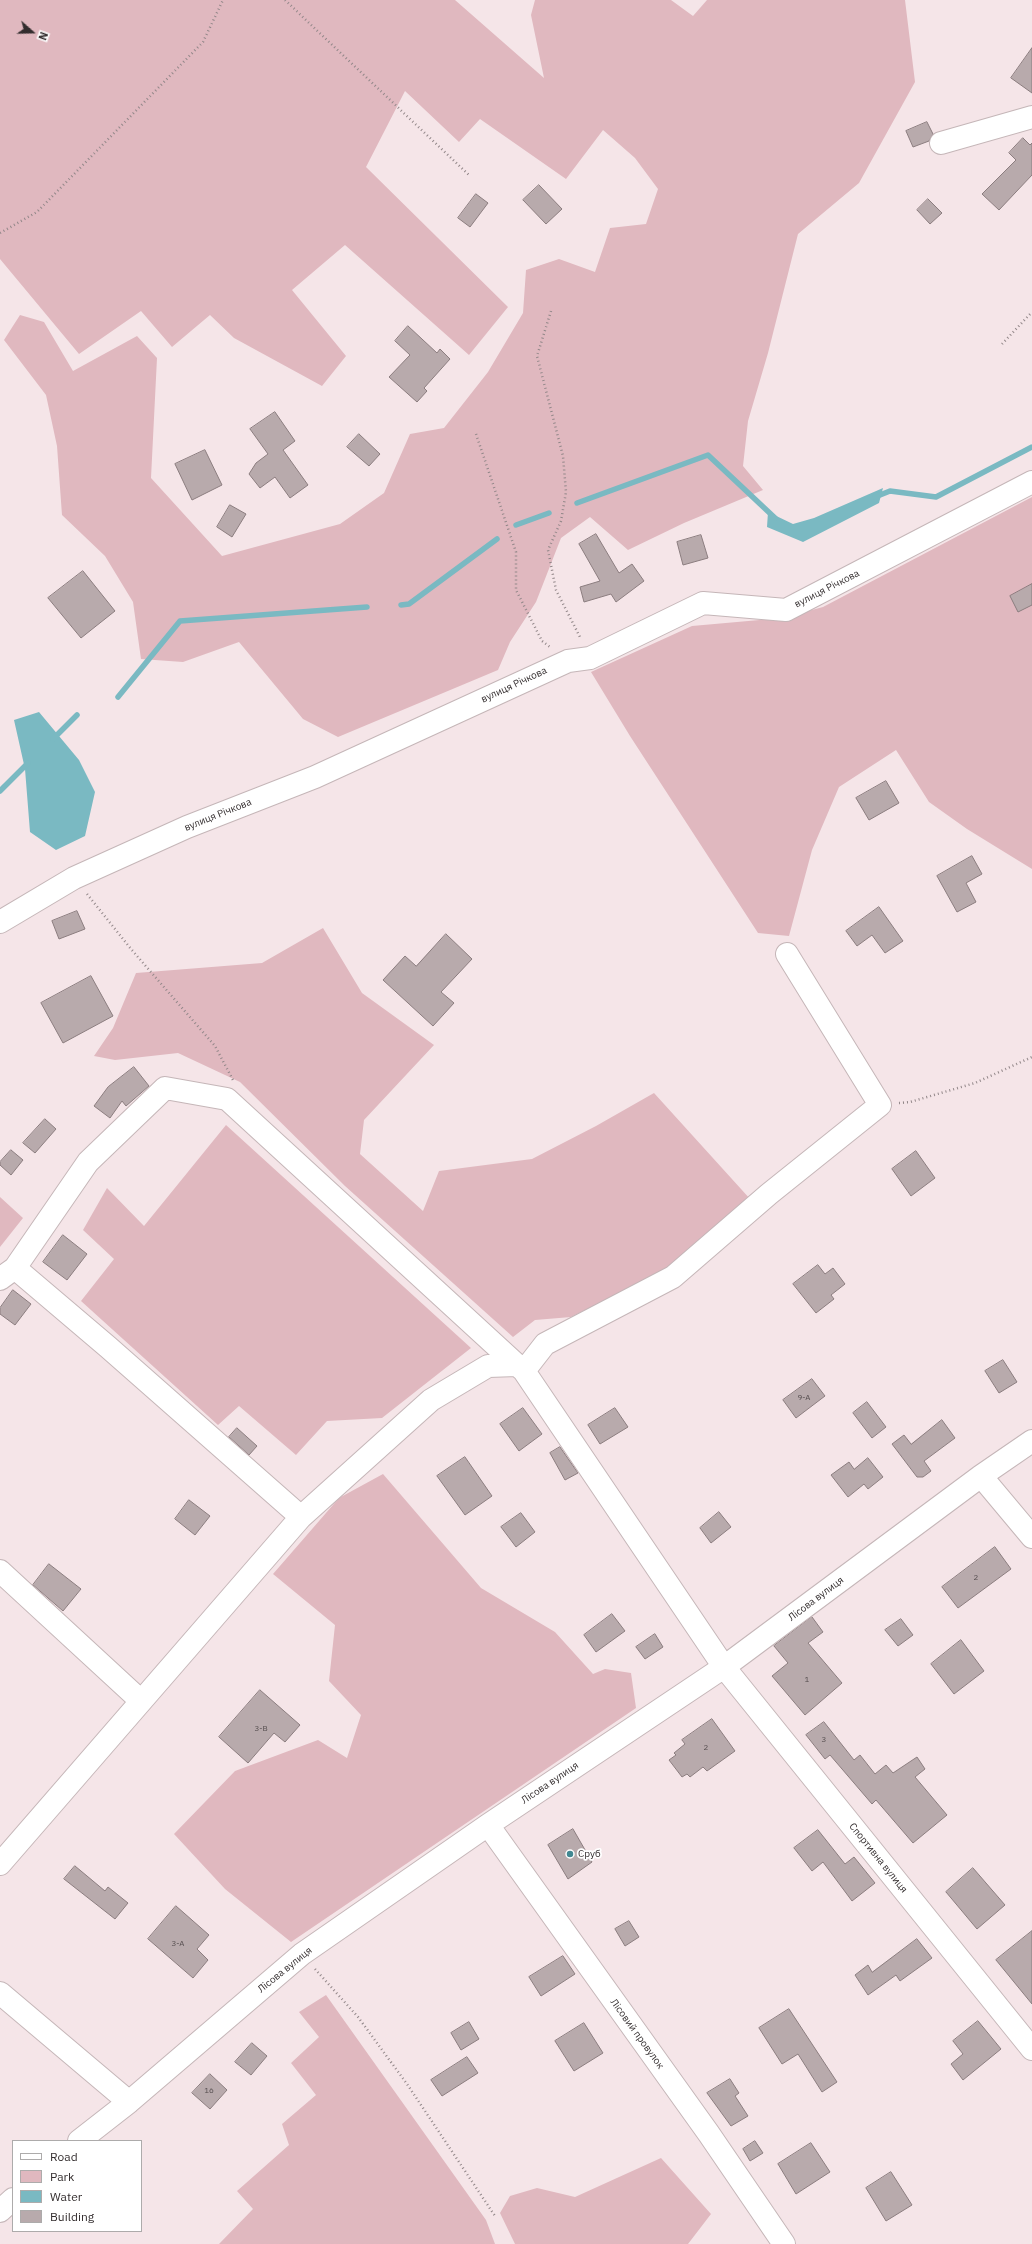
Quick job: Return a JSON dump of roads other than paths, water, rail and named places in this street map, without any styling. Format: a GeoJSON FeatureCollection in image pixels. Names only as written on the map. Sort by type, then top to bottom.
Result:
{"type":"FeatureCollection","features":[{"type":"Feature","properties":{"kind":"street"},"geometry":{"type":"LineString","coordinates":[[941,143],[1032,117]]}},
{"type":"Feature","properties":{"kind":"street","name":"вулиця Річкова"},"geometry":{"type":"LineString","coordinates":[[0,922],[74,878],[187,827],[315,777],[568,661],[590,658],[704,603],[786,610],[1032,482]]}},
{"type":"Feature","properties":{"kind":"street"},"geometry":{"type":"LineString","coordinates":[[0,1864],[301,1517],[431,1400],[488,1366],[520,1368],[545,1344],[673,1277],[769,1194],[880,1105],[787,954]]}},
{"type":"Feature","properties":{"kind":"street","name":"Спортивна вулиця"},"geometry":{"type":"LineString","coordinates":[[8,1273],[88,1162],[165,1088],[227,1098],[520,1368],[724,1667],[1032,2049]]}},
{"type":"Feature","properties":{"kind":"street"},"geometry":{"type":"LineString","coordinates":[[8,1273],[108,1347],[301,1517]]}},
{"type":"Feature","properties":{"kind":"street","name":"Лісова вулиця"},"geometry":{"type":"LineString","coordinates":[[80,2140],[129,2102],[302,1954],[488,1825],[724,1667],[981,1476],[1032,1441]]}},
{"type":"Feature","properties":{"kind":"street"},"geometry":{"type":"LineString","coordinates":[[981,1476],[1032,1537]]}},
{"type":"Feature","properties":{"kind":"street"},"geometry":{"type":"LineString","coordinates":[[0,1571],[141,1701]]}},
{"type":"Feature","properties":{"kind":"street","name":"Лісовий провулок"},"geometry":{"type":"LineString","coordinates":[[488,1825],[705,2128],[784,2244]]}},
{"type":"Feature","properties":{"kind":"street"},"geometry":{"type":"LineString","coordinates":[[0,1993],[129,2102]]}},
{"type":"Feature","properties":{"kind":"street"},"geometry":{"type":"LineString","coordinates":[[0,2211],[12,2200]]}},
{"type":"Feature","properties":{"kind":"water"},"geometry":{"type":"Polygon","coordinates":[[[883,488],[879,503],[803,542],[767,527],[768,512],[793,524],[814,518],[883,488]]]}},
{"type":"Feature","properties":{"kind":"water"},"geometry":{"type":"Polygon","coordinates":[[[39,712],[79,760],[95,792],[85,836],[56,850],[30,832],[25,769],[14,720],[39,712]]]}},
{"type":"Feature","properties":{"kind":"waterway"},"geometry":{"type":"LineString","coordinates":[[875,497],[890,491],[936,497],[1032,447]]}},
{"type":"Feature","properties":{"kind":"waterway"},"geometry":{"type":"LineString","coordinates":[[577,503],[708,455],[775,518]]}},
{"type":"Feature","properties":{"kind":"waterway"},"geometry":{"type":"LineString","coordinates":[[516,525],[549,513]]}},
{"type":"Feature","properties":{"kind":"waterway"},"geometry":{"type":"LineString","coordinates":[[401,605],[409,604],[497,539]]}},
{"type":"Feature","properties":{"kind":"waterway"},"geometry":{"type":"LineString","coordinates":[[118,697],[180,621],[367,607]]}},
{"type":"Feature","properties":{"kind":"waterway"},"geometry":{"type":"LineString","coordinates":[[53,739],[77,715]]}},
{"type":"Feature","properties":{"kind":"waterway"},"geometry":{"type":"LineString","coordinates":[[0,791],[28,763]]}},
{"type":"Feature","properties":{"kind":"place","name":"Сруб"},"geometry":{"type":"Point","coordinates":[570,1854]}}]}
